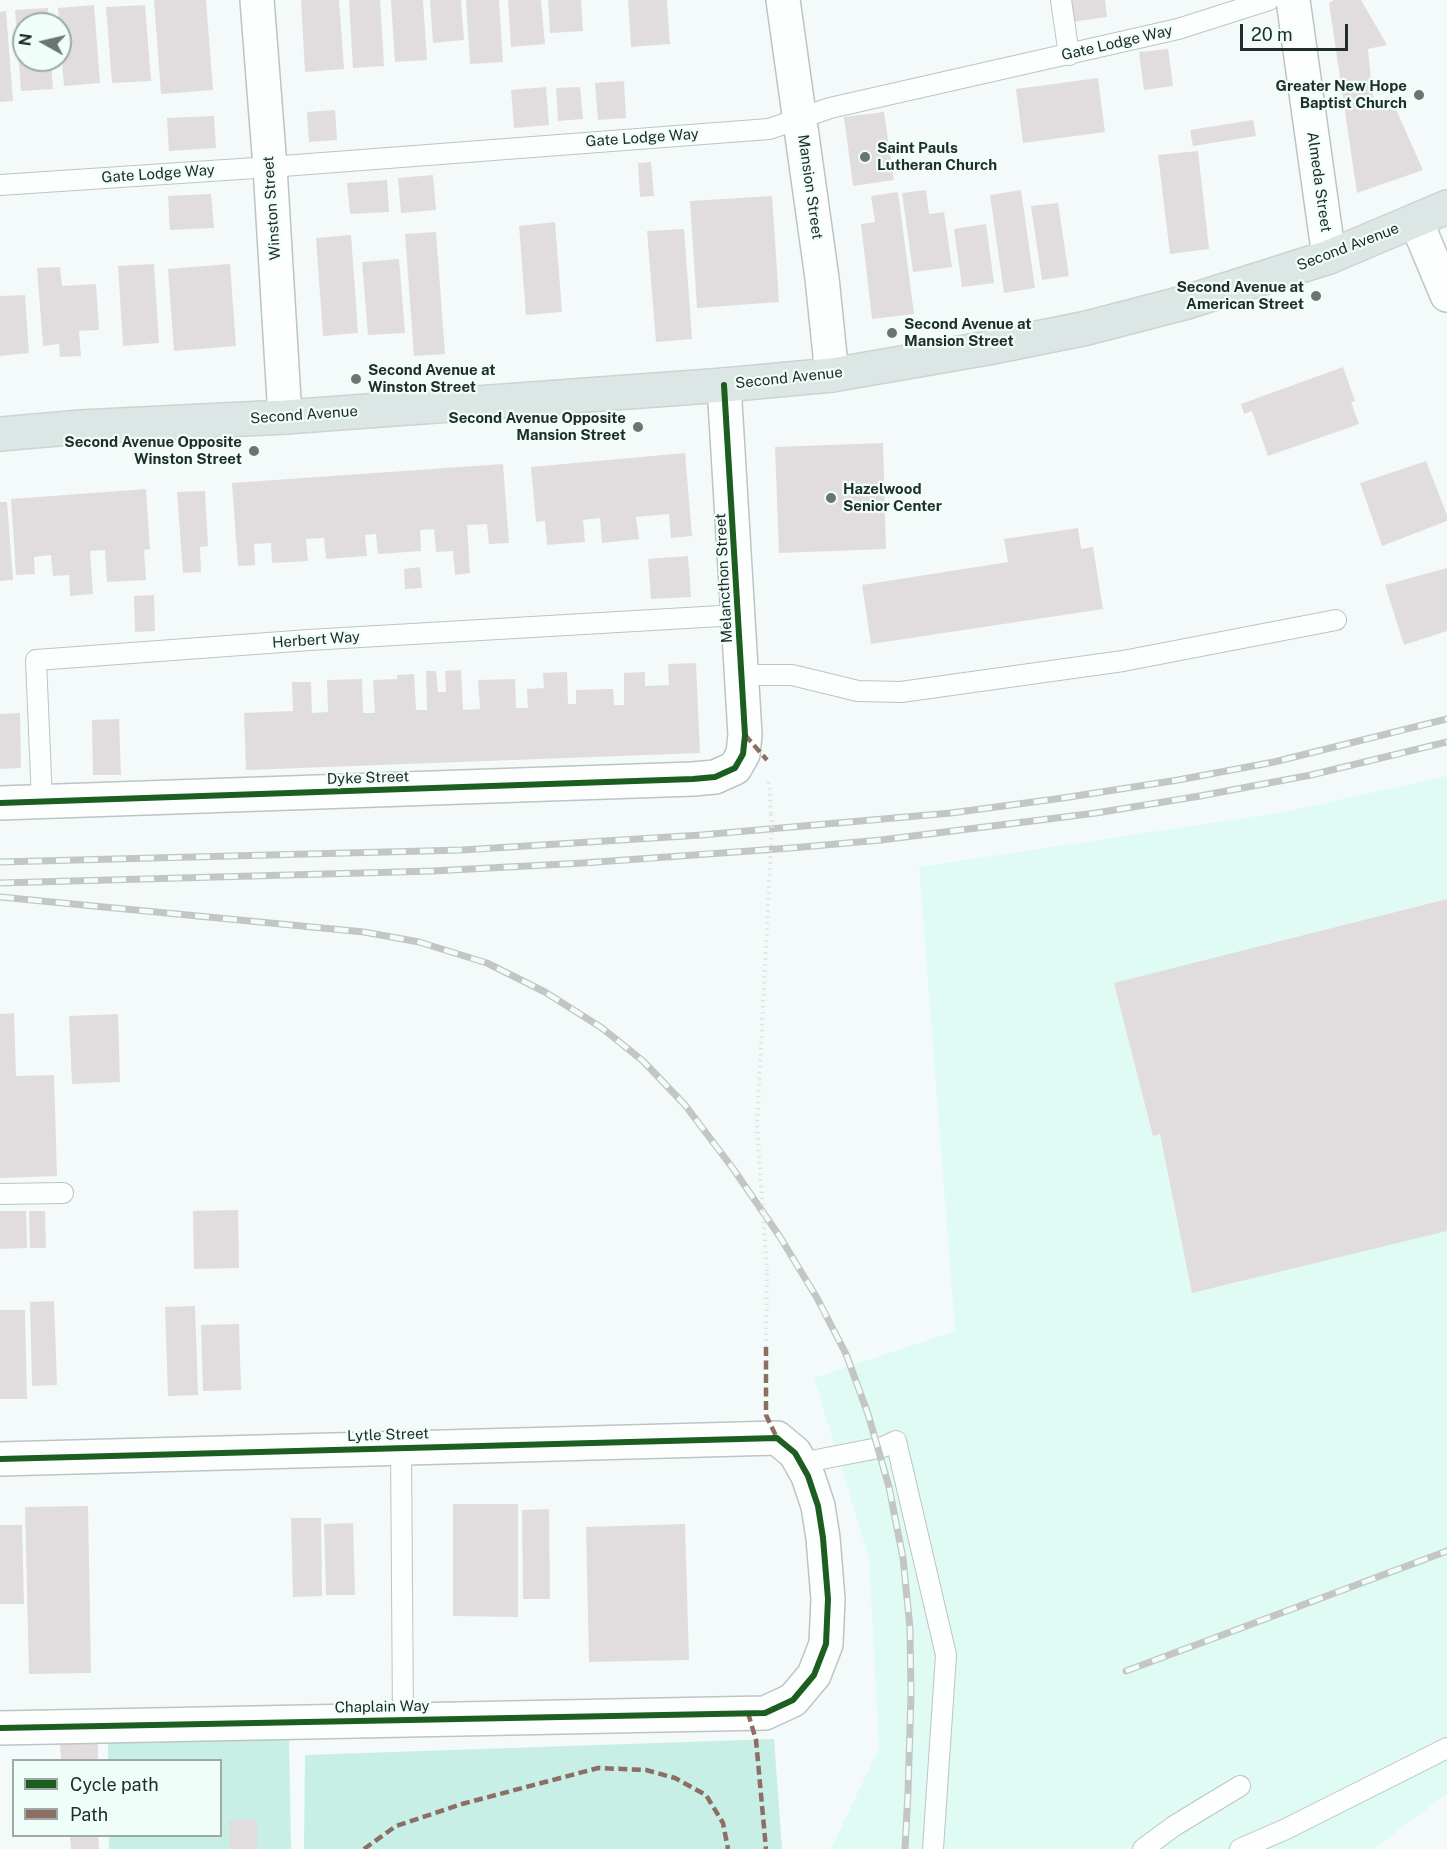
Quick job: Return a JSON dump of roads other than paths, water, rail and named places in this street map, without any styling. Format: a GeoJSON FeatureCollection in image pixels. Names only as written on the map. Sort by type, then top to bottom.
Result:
{"type":"FeatureCollection","features":[{"type":"Feature","properties":{"kind":"main road","name":"Second Avenue"},"geometry":{"type":"LineString","coordinates":[[0,434],[285,417],[832,375],[1087,328],[1187,302],[1329,257],[1447,207]]}},
{"type":"Feature","properties":{"kind":"street","name":"Winston Street"},"geometry":{"type":"LineString","coordinates":[[257,0],[285,417]]}},
{"type":"Feature","properties":{"kind":"street","name":"Mansion Street"},"geometry":{"type":"LineString","coordinates":[[783,0],[822,278],[832,375]]}},
{"type":"Feature","properties":{"kind":"street","name":"Almeda Street"},"geometry":{"type":"LineString","coordinates":[[1293,0],[1329,257]]}},
{"type":"Feature","properties":{"kind":"street"},"geometry":{"type":"LineString","coordinates":[[1416,221],[1447,295]]}},
{"type":"Feature","properties":{"kind":"street","name":"Melancthon Street"},"geometry":{"type":"LineString","coordinates":[[724,385],[745,735],[742,754],[735,768]]}},
{"type":"Feature","properties":{"kind":"street","name":"Dyke Street"},"geometry":{"type":"LineString","coordinates":[[0,803],[693,779],[715,777],[735,768]]}},
{"type":"Feature","properties":{"kind":"street","name":"Lytle Street"},"geometry":{"type":"LineString","coordinates":[[0,1459],[777,1438],[795,1453],[801,1463]]}},
{"type":"Feature","properties":{"kind":"street","name":"Chaplain Way"},"geometry":{"type":"LineString","coordinates":[[0,1728],[765,1713],[793,1700],[814,1676],[826,1644],[828,1599],[823,1538],[818,1506],[801,1463]]}},
{"type":"Feature","properties":{"kind":"lane"},"geometry":{"type":"LineString","coordinates":[[1061,0],[1069,55]]}},
{"type":"Feature","properties":{"kind":"lane","name":"Gate Lodge Way"},"geometry":{"type":"LineString","coordinates":[[0,185],[769,129],[830,108],[1178,29],[1269,0]]}},
{"type":"Feature","properties":{"kind":"lane","name":"Herbert Way"},"geometry":{"type":"LineString","coordinates":[[42,802],[36,660],[309,640],[738,615]]}},
{"type":"Feature","properties":{"kind":"lane"},"geometry":{"type":"LineString","coordinates":[[741,675],[792,675],[858,691],[901,692],[1123,661],[1336,620]]}},
{"type":"Feature","properties":{"kind":"lane"},"geometry":{"type":"LineString","coordinates":[[0,1194],[63,1193]]}},
{"type":"Feature","properties":{"kind":"lane"},"geometry":{"type":"LineString","coordinates":[[801,1463],[883,1448],[896,1441],[946,1655],[933,1849]]}},
{"type":"Feature","properties":{"kind":"lane"},"geometry":{"type":"LineString","coordinates":[[401,1447],[403,1719]]}},
{"type":"Feature","properties":{"kind":"lane"},"geometry":{"type":"LineString","coordinates":[[1240,1849],[1447,1748]]}},
{"type":"Feature","properties":{"kind":"lane"},"geometry":{"type":"LineString","coordinates":[[1143,1849],[1174,1826],[1240,1786]]}},
{"type":"Feature","properties":{"kind":"railway"},"geometry":{"type":"LineString","coordinates":[[0,862],[462,850],[701,835],[951,813],[1178,780],[1274,762],[1447,719]]}},
{"type":"Feature","properties":{"kind":"railway"},"geometry":{"type":"LineString","coordinates":[[0,883],[433,871],[583,863],[881,840],[1096,813],[1200,796],[1311,775],[1447,742]]}},
{"type":"Feature","properties":{"kind":"railway"},"geometry":{"type":"LineString","coordinates":[[0,897],[364,932],[419,942],[487,963],[545,992],[602,1028],[643,1061],[685,1105],[734,1170],[780,1237],[817,1298],[846,1354],[868,1414],[889,1487],[903,1558],[910,1628],[911,1695],[905,1849]]}},
{"type":"Feature","properties":{"kind":"railway"},"geometry":{"type":"LineString","coordinates":[[1126,1671],[1447,1551]]}},
{"type":"Feature","properties":{"kind":"place","name":"Greater New Hope Baptist Church"},"geometry":{"type":"Point","coordinates":[1419,95]}},
{"type":"Feature","properties":{"kind":"place","name":"Saint Pauls Lutheran Church"},"geometry":{"type":"Point","coordinates":[865,157]}},
{"type":"Feature","properties":{"kind":"place","name":"Second Avenue at American Street"},"geometry":{"type":"Point","coordinates":[1316,296]}},
{"type":"Feature","properties":{"kind":"place","name":"Second Avenue at Mansion Street"},"geometry":{"type":"Point","coordinates":[892,333]}},
{"type":"Feature","properties":{"kind":"place","name":"Second Avenue at Winston Street"},"geometry":{"type":"Point","coordinates":[356,379]}},
{"type":"Feature","properties":{"kind":"place","name":"Second Avenue Opposite Mansion Street"},"geometry":{"type":"Point","coordinates":[638,427]}},
{"type":"Feature","properties":{"kind":"place","name":"Second Avenue Opposite Winston Street"},"geometry":{"type":"Point","coordinates":[254,451]}},
{"type":"Feature","properties":{"kind":"place","name":"Hazelwood Senior Center"},"geometry":{"type":"Point","coordinates":[831,498]}}]}
